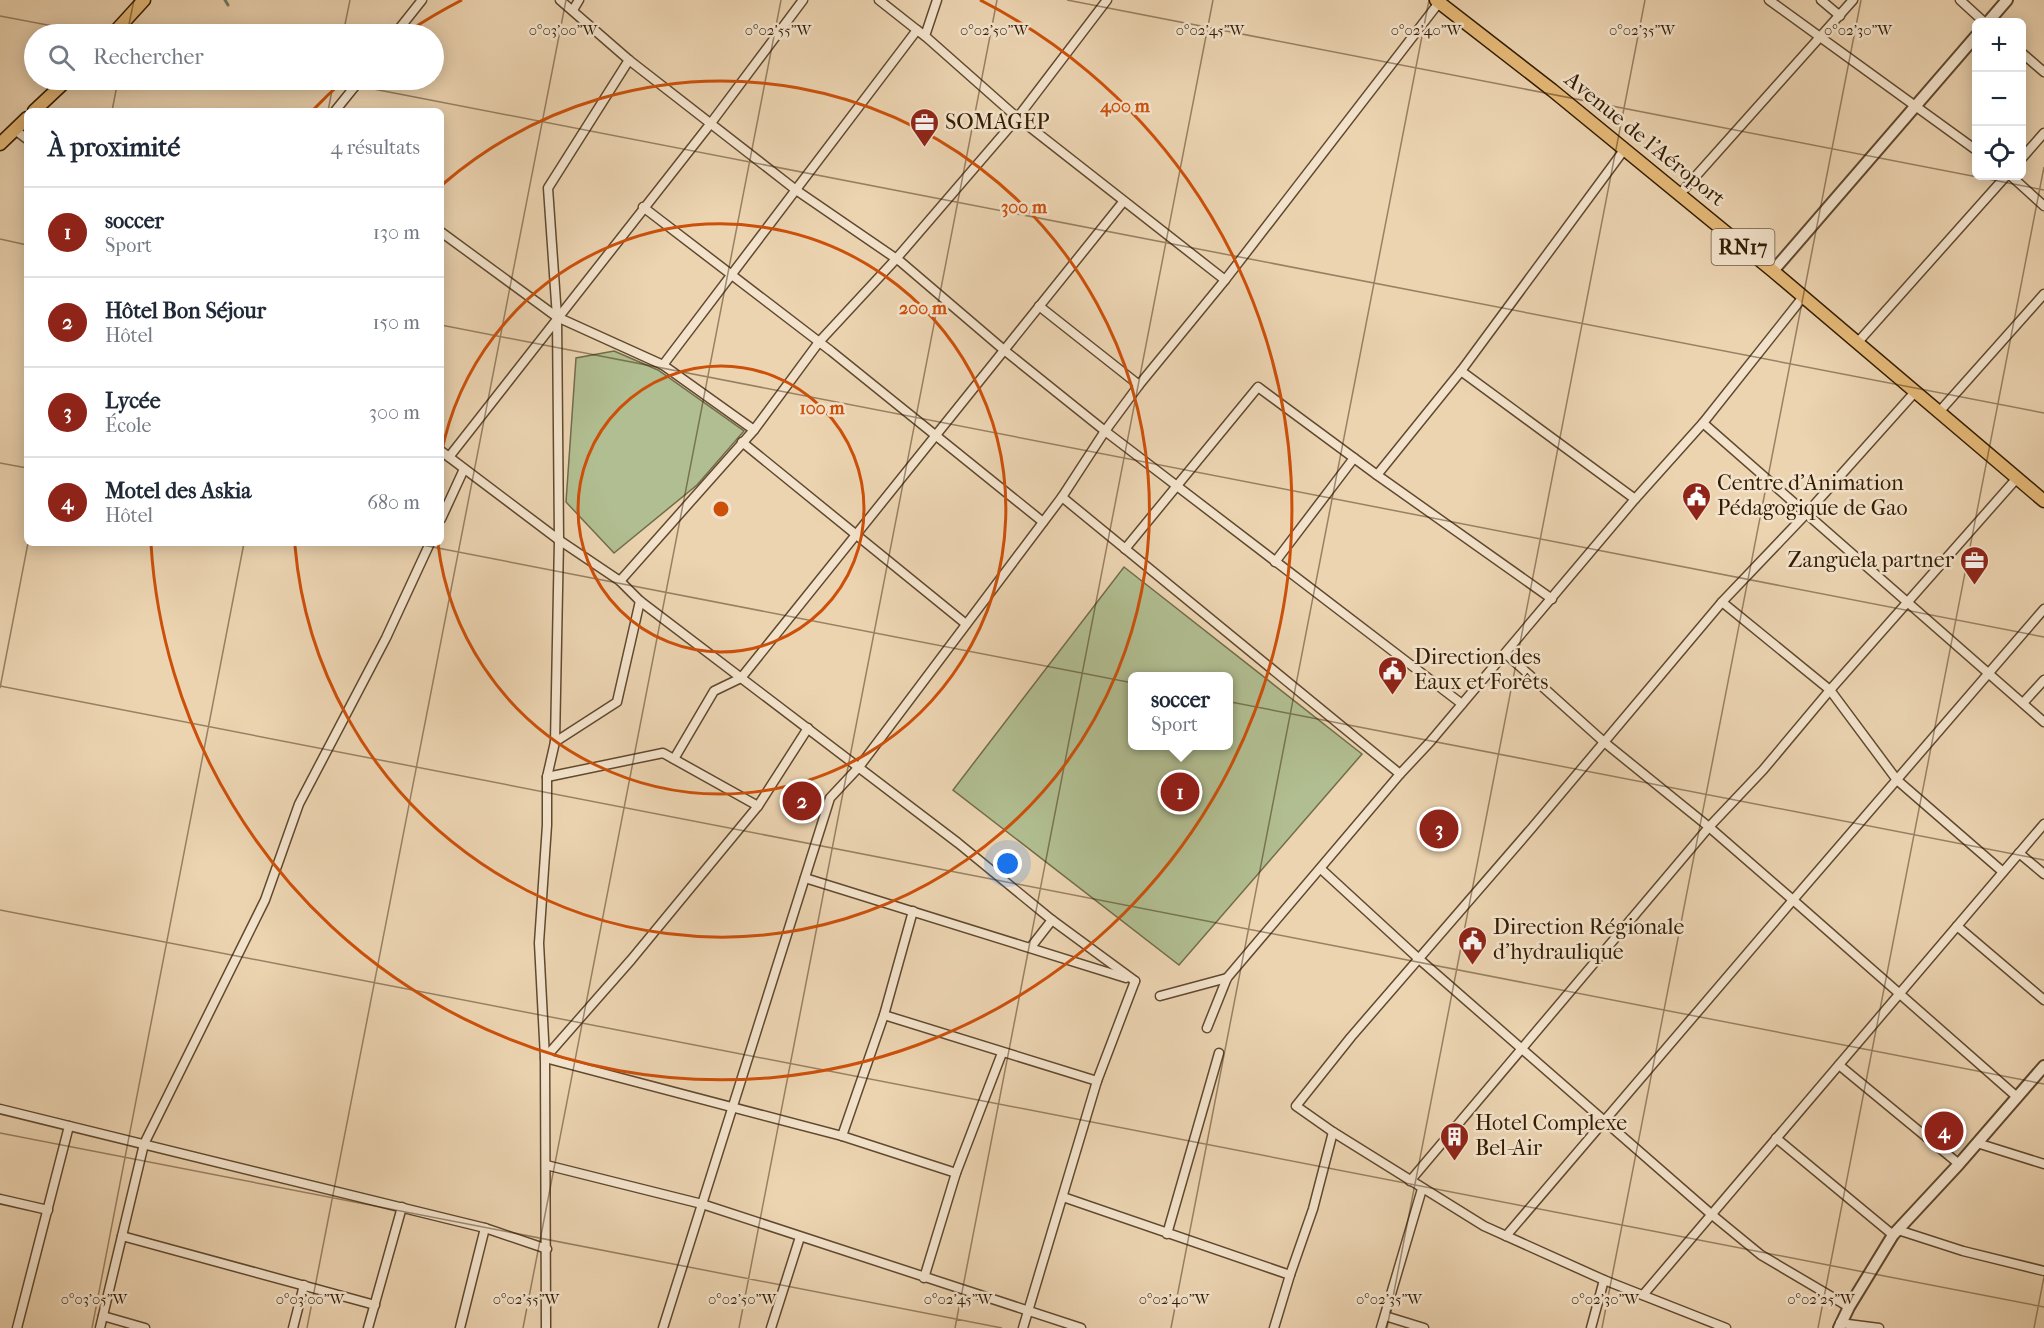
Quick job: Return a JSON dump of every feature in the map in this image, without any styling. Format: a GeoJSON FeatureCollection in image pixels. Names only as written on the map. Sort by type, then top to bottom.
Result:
{"type":"FeatureCollection","features":[{"type":"Feature","properties":{"kind":"main road"},"geometry":{"type":"LineString","coordinates":[[122,24],[144,0]]}},
{"type":"Feature","properties":{"kind":"main road","name":"Avenue de l'Aéroport"},"geometry":{"type":"LineString","coordinates":[[1438,1],[1552,90],[1773,271],[2044,501]]}},
{"type":"Feature","properties":{"kind":"main road"},"geometry":{"type":"LineString","coordinates":[[37,108],[56,90]]}},
{"type":"Feature","properties":{"kind":"main road"},"geometry":{"type":"LineString","coordinates":[[0,144],[24,121]]}},
{"type":"Feature","properties":{"kind":"street"},"geometry":{"type":"LineString","coordinates":[[403,24],[422,0]]}},
{"type":"Feature","properties":{"kind":"street"},"geometry":{"type":"LineString","coordinates":[[560,0],[629,60],[796,190],[896,259],[1105,431],[1462,704]]}},
{"type":"Feature","properties":{"kind":"street"},"geometry":{"type":"LineString","coordinates":[[573,10],[579,0]]}},
{"type":"Feature","properties":{"kind":"street"},"geometry":{"type":"LineString","coordinates":[[449,457],[711,123],[803,0]]}},
{"type":"Feature","properties":{"kind":"street"},"geometry":{"type":"LineString","coordinates":[[879,0],[1123,202],[1225,280]]}},
{"type":"Feature","properties":{"kind":"street"},"geometry":{"type":"LineString","coordinates":[[925,36],[937,0]]}},
{"type":"Feature","properties":{"kind":"street"},"geometry":{"type":"LineString","coordinates":[[620,581],[754,430],[819,342],[896,259],[1018,117],[1107,0]]}},
{"type":"Feature","properties":{"kind":"street"},"geometry":{"type":"LineString","coordinates":[[1769,0],[1972,146]]}},
{"type":"Feature","properties":{"kind":"street"},"geometry":{"type":"LineString","coordinates":[[1821,0],[1840,16]]}},
{"type":"Feature","properties":{"kind":"street"},"geometry":{"type":"LineString","coordinates":[[1679,195],[1853,0]]}},
{"type":"Feature","properties":{"kind":"street"},"geometry":{"type":"LineString","coordinates":[[1960,0],[1981,18]]}},
{"type":"Feature","properties":{"kind":"street"},"geometry":{"type":"LineString","coordinates":[[1990,18],[2007,0]]}},
{"type":"Feature","properties":{"kind":"street"},"geometry":{"type":"LineString","coordinates":[[663,1328],[830,798],[859,767],[1062,497],[1105,431],[1139,385],[1225,280],[1438,1]]}},
{"type":"Feature","properties":{"kind":"street"},"geometry":{"type":"LineString","coordinates":[[663,365],[917,30]]}},
{"type":"Feature","properties":{"kind":"street"},"geometry":{"type":"LineString","coordinates":[[1773,271],[1972,42]]}},
{"type":"Feature","properties":{"kind":"street"},"geometry":{"type":"LineString","coordinates":[[2026,56],[2044,72]]}},
{"type":"Feature","properties":{"kind":"street"},"geometry":{"type":"LineString","coordinates":[[546,1328],[545,1058],[539,943],[547,825],[547,777],[555,742],[559,540],[557,317],[548,188],[629,60]]}},
{"type":"Feature","properties":{"kind":"street"},"geometry":{"type":"LineString","coordinates":[[338,108],[352,90]]}},
{"type":"Feature","properties":{"kind":"street"},"geometry":{"type":"LineString","coordinates":[[15,130],[24,137]]}},
{"type":"Feature","properties":{"kind":"street"},"geometry":{"type":"LineString","coordinates":[[2026,153],[2044,133]]}},
{"type":"Feature","properties":{"kind":"street"},"geometry":{"type":"LineString","coordinates":[[1377,475],[1461,371],[1623,150]]}},
{"type":"Feature","properties":{"kind":"street"},"geometry":{"type":"LineString","coordinates":[[1857,342],[2002,180]]}},
{"type":"Feature","properties":{"kind":"street"},"geometry":{"type":"LineString","coordinates":[[2015,180],[2044,206]]}},
{"type":"Feature","properties":{"kind":"street"},"geometry":{"type":"LineString","coordinates":[[674,759],[714,691],[741,678],[1123,202]]}},
{"type":"Feature","properties":{"kind":"street"},"geometry":{"type":"LineString","coordinates":[[643,207],[819,342],[1043,522]]}},
{"type":"Feature","properties":{"kind":"street"},"geometry":{"type":"LineString","coordinates":[[444,234],[557,317],[663,365],[754,430]]}},
{"type":"Feature","properties":{"kind":"street"},"geometry":{"type":"LineString","coordinates":[[1939,412],[2044,294]]}},
{"type":"Feature","properties":{"kind":"street"},"geometry":{"type":"LineString","coordinates":[[1207,1028],[1227,978],[1400,774],[1506,654],[1635,499],[1703,423],[1803,297]]}},
{"type":"Feature","properties":{"kind":"street"},"geometry":{"type":"LineString","coordinates":[[1040,306],[1139,385]]}},
{"type":"Feature","properties":{"kind":"street"},"geometry":{"type":"LineString","coordinates":[[1461,371],[1635,499]]}},
{"type":"Feature","properties":{"kind":"street"},"geometry":{"type":"LineString","coordinates":[[1125,549],[1258,387],[1552,599]]}},
{"type":"Feature","properties":{"kind":"street"},"geometry":{"type":"LineString","coordinates":[[1726,1328],[1604,1280],[1484,1226],[1422,1189],[1296,1106],[1352,1036],[1532,829],[1722,602],[1806,514],[1915,392]]}},
{"type":"Feature","properties":{"kind":"street"},"geometry":{"type":"LineString","coordinates":[[1703,423],[2044,722]]}},
{"type":"Feature","properties":{"kind":"street"},"geometry":{"type":"LineString","coordinates":[[742,442],[966,624]]}},
{"type":"Feature","properties":{"kind":"street"},"geometry":{"type":"LineString","coordinates":[[444,453],[559,540],[620,581],[640,602],[859,767],[958,843],[1052,920],[1135,981]]}},
{"type":"Feature","properties":{"kind":"street"},"geometry":{"type":"LineString","coordinates":[[1275,562],[1354,458]]}},
{"type":"Feature","properties":{"kind":"street"},"geometry":{"type":"LineString","coordinates":[[444,512],[464,469]]}},
{"type":"Feature","properties":{"kind":"street"},"geometry":{"type":"LineString","coordinates":[[1410,1181],[1708,827],[1763,770],[1830,690],[2017,478]]}},
{"type":"Feature","properties":{"kind":"street"},"geometry":{"type":"LineString","coordinates":[[1062,497],[1400,774]]}},
{"type":"Feature","properties":{"kind":"street"},"geometry":{"type":"LineString","coordinates":[[100,1328],[144,1144],[265,900],[299,804],[386,638],[429,546]]}},
{"type":"Feature","properties":{"kind":"street"},"geometry":{"type":"LineString","coordinates":[[555,742],[617,702],[640,602]]}},
{"type":"Feature","properties":{"kind":"street"},"geometry":{"type":"LineString","coordinates":[[1722,602],[1830,690],[1897,780],[2003,872]]}},
{"type":"Feature","properties":{"kind":"street"},"geometry":{"type":"LineString","coordinates":[[1506,1236],[2044,609]]}},
{"type":"Feature","properties":{"kind":"street"},"geometry":{"type":"LineString","coordinates":[[1506,654],[1604,742],[1793,900],[2017,1097]]}},
{"type":"Feature","properties":{"kind":"street"},"geometry":{"type":"LineString","coordinates":[[2023,703],[2044,680]]}},
{"type":"Feature","properties":{"kind":"street"},"geometry":{"type":"LineString","coordinates":[[545,1058],[631,960],[758,806],[808,728]]}},
{"type":"Feature","properties":{"kind":"street"},"geometry":{"type":"LineString","coordinates":[[547,777],[663,753],[758,806]]}},
{"type":"Feature","properties":{"kind":"street"},"geometry":{"type":"LineString","coordinates":[[1642,1295],[2044,824]]}},
{"type":"Feature","properties":{"kind":"street"},"geometry":{"type":"LineString","coordinates":[[2019,853],[2044,874]]}},
{"type":"Feature","properties":{"kind":"street"},"geometry":{"type":"LineString","coordinates":[[1321,869],[1419,959],[1711,1214],[1761,1255],[1849,1307]]}},
{"type":"Feature","properties":{"kind":"street"},"geometry":{"type":"LineString","coordinates":[[805,878],[1135,981]]}},
{"type":"Feature","properties":{"kind":"street"},"geometry":{"type":"LineString","coordinates":[[842,1136],[884,1015],[913,911]]}},
{"type":"Feature","properties":{"kind":"street"},"geometry":{"type":"LineString","coordinates":[[1031,948],[1052,920]]}},
{"type":"Feature","properties":{"kind":"street"},"geometry":{"type":"LineString","coordinates":[[1957,926],[2044,1000]]}},
{"type":"Feature","properties":{"kind":"street"},"geometry":{"type":"LineString","coordinates":[[1160,996],[1227,978]]}},
{"type":"Feature","properties":{"kind":"street"},"geometry":{"type":"LineString","coordinates":[[1023,1328],[1097,1081],[1135,981]]}},
{"type":"Feature","properties":{"kind":"street"},"geometry":{"type":"LineString","coordinates":[[884,1015],[1097,1081]]}},
{"type":"Feature","properties":{"kind":"street"},"geometry":{"type":"LineString","coordinates":[[924,1278],[956,1173],[1002,1053]]}},
{"type":"Feature","properties":{"kind":"street"},"geometry":{"type":"LineString","coordinates":[[1167,1234],[1219,1053]]}},
{"type":"Feature","properties":{"kind":"street"},"geometry":{"type":"LineString","coordinates":[[545,1058],[842,1136],[956,1173]]}},
{"type":"Feature","properties":{"kind":"street"},"geometry":{"type":"LineString","coordinates":[[1839,1065],[1959,1164]]}},
{"type":"Feature","properties":{"kind":"street"},"geometry":{"type":"LineString","coordinates":[[1879,1328],[1840,1326],[1849,1307],[1896,1232],[2044,1066]]}},
{"type":"Feature","properties":{"kind":"street"},"geometry":{"type":"LineString","coordinates":[[0,1109],[485,1227],[547,1249]]}},
{"type":"Feature","properties":{"kind":"street"},"geometry":{"type":"LineString","coordinates":[[18,1328],[69,1126]]}},
{"type":"Feature","properties":{"kind":"street"},"geometry":{"type":"LineString","coordinates":[[1274,1328],[1313,1209],[1333,1132]]}},
{"type":"Feature","properties":{"kind":"street"},"geometry":{"type":"LineString","coordinates":[[1776,1138],[1896,1232],[2044,1271]]}},
{"type":"Feature","properties":{"kind":"street"},"geometry":{"type":"LineString","coordinates":[[1977,1143],[2044,1164]]}},
{"type":"Feature","properties":{"kind":"street"},"geometry":{"type":"LineString","coordinates":[[546,1165],[702,1204],[1081,1328]]}},
{"type":"Feature","properties":{"kind":"street"},"geometry":{"type":"LineString","coordinates":[[1381,1328],[1422,1189]]}},
{"type":"Feature","properties":{"kind":"street"},"geometry":{"type":"LineString","coordinates":[[1064,1197],[1290,1275]]}},
{"type":"Feature","properties":{"kind":"street"},"geometry":{"type":"LineString","coordinates":[[0,1199],[48,1210]]}},
{"type":"Feature","properties":{"kind":"street"},"geometry":{"type":"LineString","coordinates":[[368,1328],[402,1207]]}},
{"type":"Feature","properties":{"kind":"street"},"geometry":{"type":"LineString","coordinates":[[460,1328],[485,1227]]}},
{"type":"Feature","properties":{"kind":"street"},"geometry":{"type":"LineString","coordinates":[[122,1236],[375,1305]]}},
{"type":"Feature","properties":{"kind":"street"},"geometry":{"type":"LineString","coordinates":[[771,1328],[800,1237]]}},
{"type":"Feature","properties":{"kind":"street"},"geometry":{"type":"LineString","coordinates":[[1591,1328],[1604,1280]]}},
{"type":"Feature","properties":{"kind":"street"},"geometry":{"type":"LineString","coordinates":[[292,1328],[304,1286]]}},
{"type":"Feature","properties":{"kind":"street"},"geometry":{"type":"LineString","coordinates":[[103,1316],[146,1328]]}},
{"type":"Feature","properties":{"kind":"street"},"geometry":{"type":"LineString","coordinates":[[1385,1316],[1424,1328]]}},
{"type":"Feature","properties":{"kind":"green space"},"geometry":{"type":"Polygon","coordinates":[[[614,351],[658,370],[744,431],[697,485],[614,553],[566,502],[576,358],[614,351]]]}},
{"type":"Feature","properties":{"kind":"green space"},"geometry":{"type":"Polygon","coordinates":[[[1124,567],[1362,754],[1179,965],[953,790],[1124,567]]]}},
{"type":"Feature","properties":{"kind":"waterway"},"geometry":{"type":"LineString","coordinates":[[225,0],[228,5]]}},
{"type":"Feature","properties":{"kind":"place","name":"SOMAGEP"},"geometry":{"type":"Point","coordinates":[924,148]}},
{"type":"Feature","properties":{"kind":"place","name":"Centre d'Animation Pédagogique de Gao"},"geometry":{"type":"Point","coordinates":[1696,522]}},
{"type":"Feature","properties":{"kind":"place","name":"Zanguela partner"},"geometry":{"type":"Point","coordinates":[1975,586]}},
{"type":"Feature","properties":{"kind":"place","name":"Direction des Eaux et Forêts"},"geometry":{"type":"Point","coordinates":[1393,696]}},
{"type":"Feature","properties":{"kind":"place","name":"soccer"},"geometry":{"type":"Point","coordinates":[1180,792]}},
{"type":"Feature","properties":{"kind":"place","name":"Hôtel Bon Séjour"},"geometry":{"type":"Point","coordinates":[802,801]}},
{"type":"Feature","properties":{"kind":"place","name":"Lycée"},"geometry":{"type":"Point","coordinates":[1439,829]}},
{"type":"Feature","properties":{"kind":"place","name":"Direction Régionale d'hydraulique"},"geometry":{"type":"Point","coordinates":[1472,966]}},
{"type":"Feature","properties":{"kind":"place","name":"Motel des Askia"},"geometry":{"type":"Point","coordinates":[1944,1131]}},
{"type":"Feature","properties":{"kind":"place","name":"Hotel Complexe Bel-Air"},"geometry":{"type":"Point","coordinates":[1454,1162]}}]}
